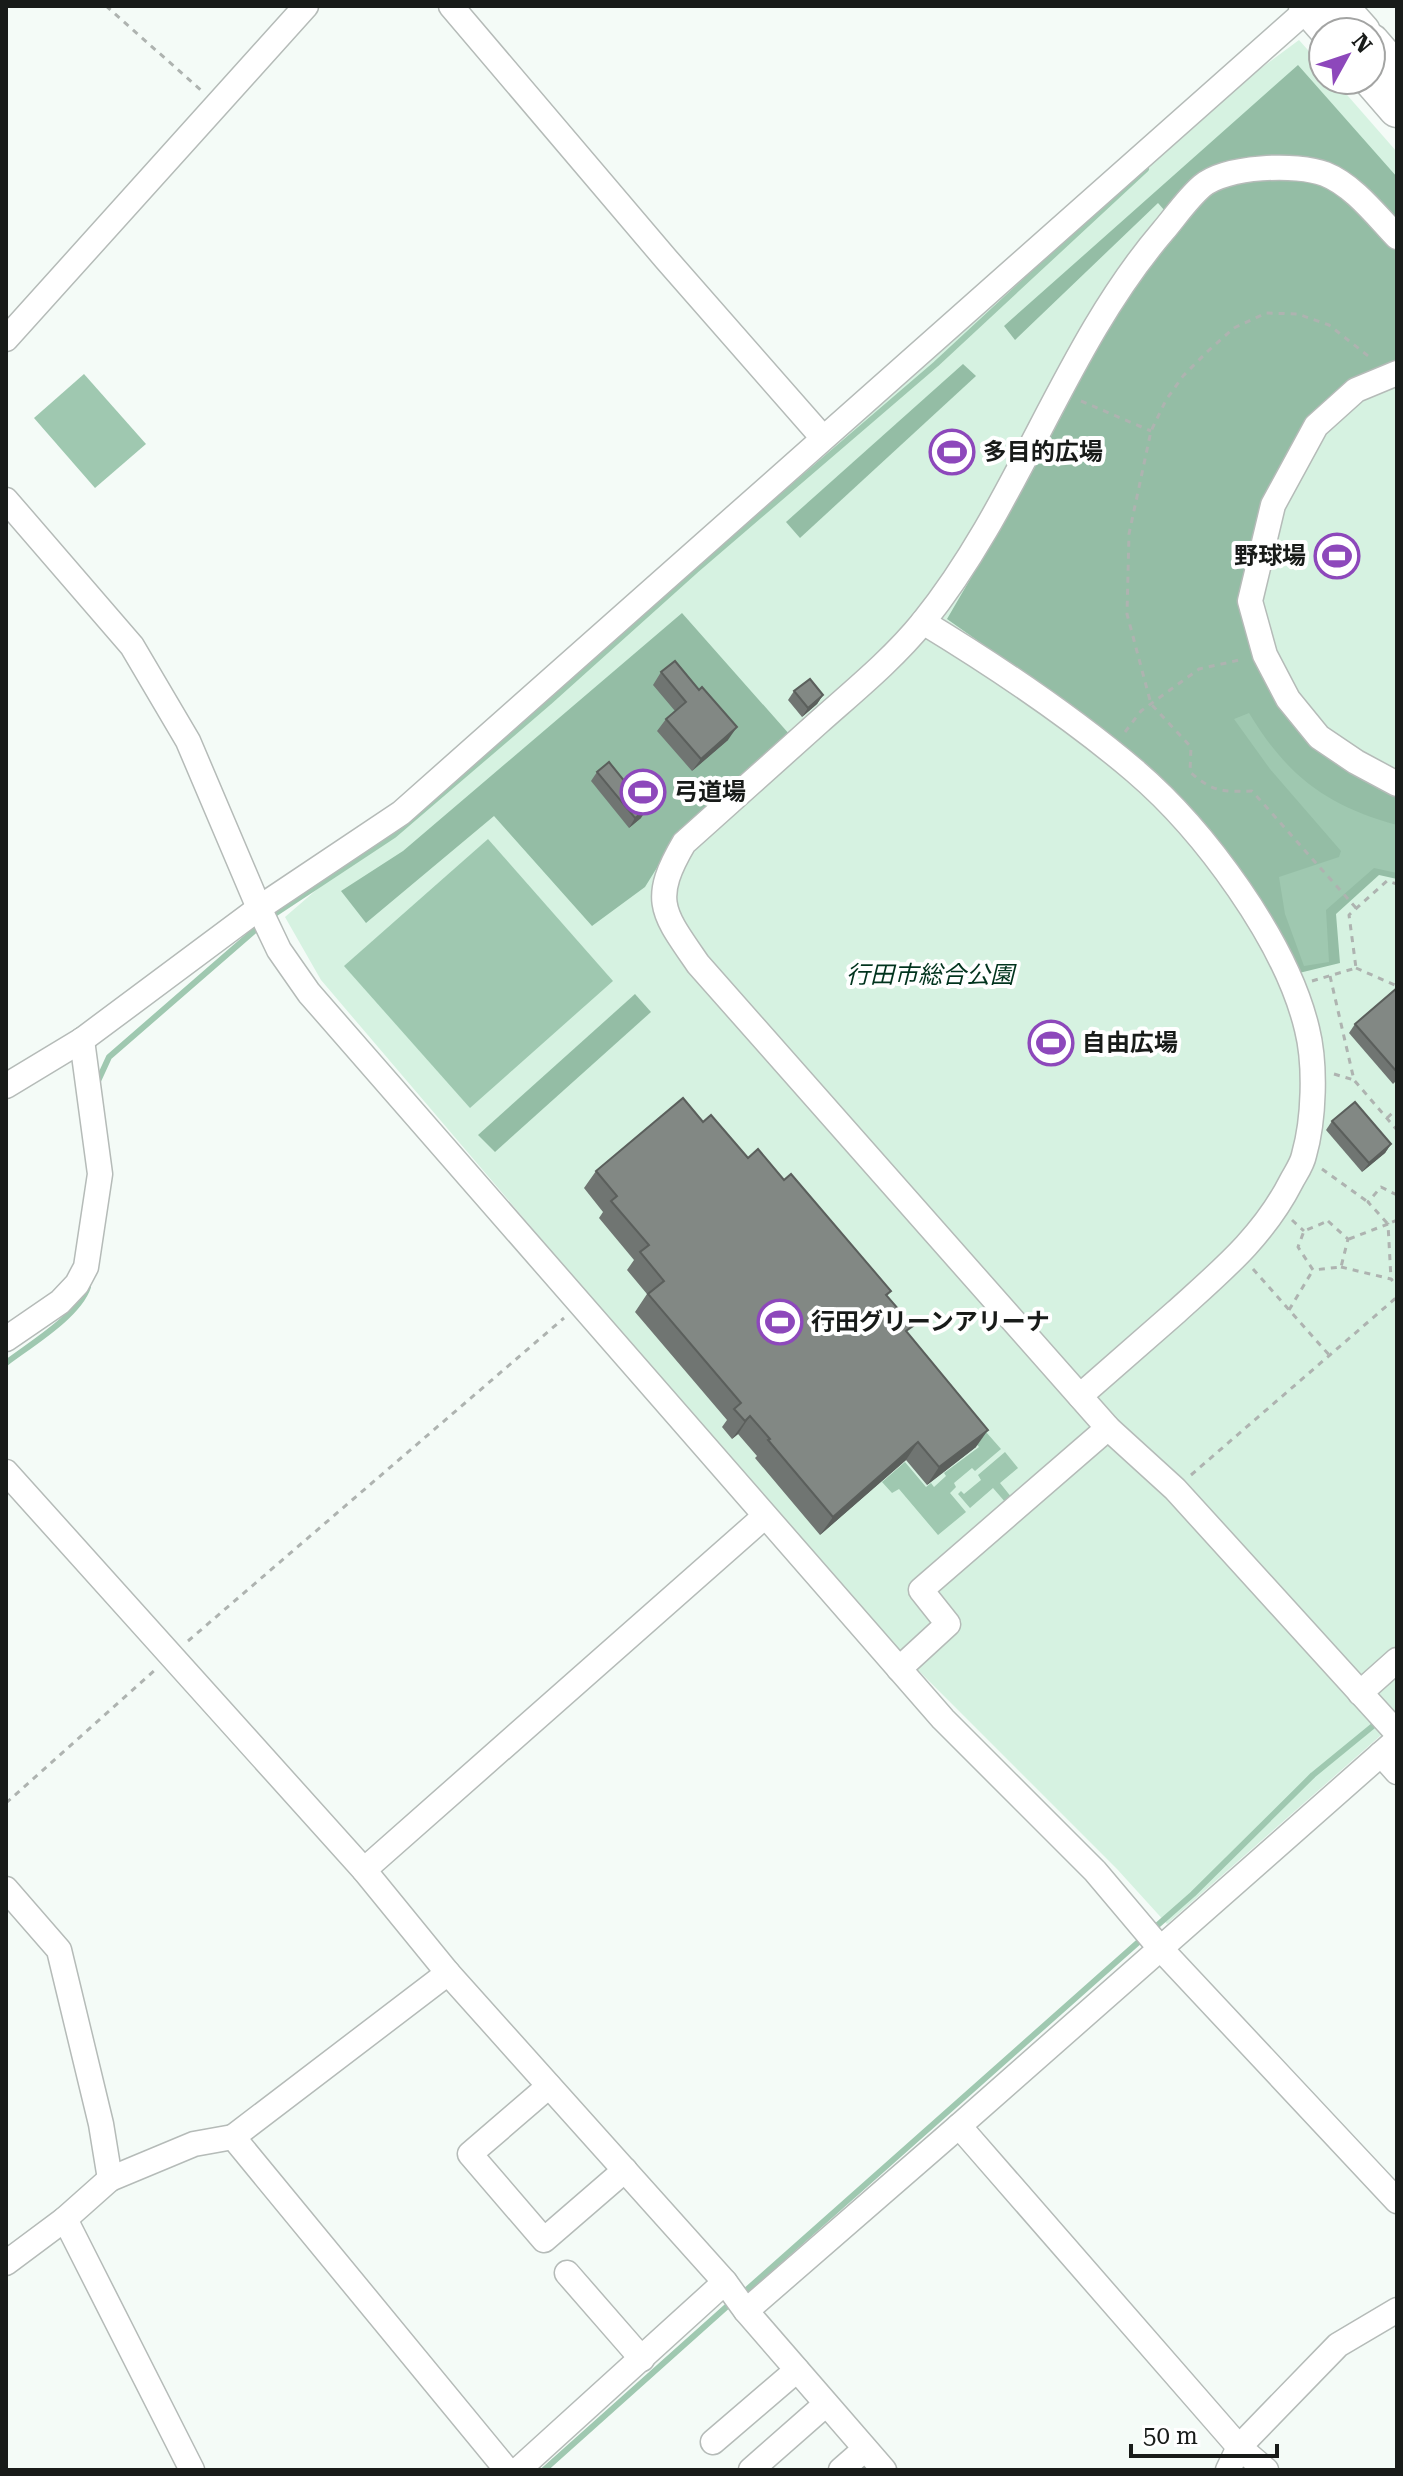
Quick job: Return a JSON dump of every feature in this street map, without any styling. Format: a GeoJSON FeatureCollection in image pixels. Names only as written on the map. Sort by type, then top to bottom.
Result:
{"type":"FeatureCollection","features":[{"type":"Feature","properties":{"kind":"street"},"geometry":{"type":"LineString","coordinates":[[6,339],[306,6]]}},
{"type":"Feature","properties":{"kind":"street"},"geometry":{"type":"LineString","coordinates":[[451,6],[823,438]]}},
{"type":"Feature","properties":{"kind":"street"},"geometry":{"type":"LineString","coordinates":[[6,1086],[82,1040],[259,908],[401,813],[823,438],[1321,13]]}},
{"type":"Feature","properties":{"kind":"street"},"geometry":{"type":"LineString","coordinates":[[1397,237],[1356,195],[1326,174],[1286,165],[1241,171],[1204,184],[1143,255],[1086,341],[1017,474],[953,581],[923,622],[884,665],[684,843],[670,866],[662,897],[667,919],[698,964],[1108,1428],[1175,1489],[1397,1733]]}},
{"type":"Feature","properties":{"kind":"street"},"geometry":{"type":"LineString","coordinates":[[1397,373],[1356,390],[1316,426],[1273,505],[1250,601],[1265,655],[1288,699],[1319,737],[1397,784]]}},
{"type":"Feature","properties":{"kind":"street"},"geometry":{"type":"LineString","coordinates":[[6,500],[132,646],[188,741],[279,950],[309,993],[943,1719],[1095,1871],[1160,1948],[1397,2201]]}},
{"type":"Feature","properties":{"kind":"street"},"geometry":{"type":"LineString","coordinates":[[923,622],[1052,705],[1138,773],[1201,838],[1264,930],[1289,975],[1308,1031],[1313,1093],[1304,1156],[1278,1207],[1241,1255],[1080,1396]]}},
{"type":"Feature","properties":{"kind":"street"},"geometry":{"type":"LineString","coordinates":[[6,1339],[60,1302],[77,1284],[86,1267],[100,1174],[82,1040]]}},
{"type":"Feature","properties":{"kind":"street"},"geometry":{"type":"LineString","coordinates":[[899,1669],[948,1624],[921,1590],[1108,1428]]}},
{"type":"Feature","properties":{"kind":"street"},"geometry":{"type":"LineString","coordinates":[[6,1472],[364,1870],[448,1973],[725,2282],[746,2311],[884,2470]]}},
{"type":"Feature","properties":{"kind":"street"},"geometry":{"type":"LineString","coordinates":[[364,1870],[765,1516]]}},
{"type":"Feature","properties":{"kind":"street"},"geometry":{"type":"LineString","coordinates":[[1360,1693],[1397,1660]]}},
{"type":"Feature","properties":{"kind":"street"},"geometry":{"type":"LineString","coordinates":[[746,2311],[1160,1948],[1392,1755]]}},
{"type":"Feature","properties":{"kind":"street"},"geometry":{"type":"LineString","coordinates":[[6,1889],[59,1950],[101,2124],[110,2179]]}},
{"type":"Feature","properties":{"kind":"street"},"geometry":{"type":"LineString","coordinates":[[6,2263],[65,2219],[110,2179],[194,2144],[233,2137],[448,1973]]}},
{"type":"Feature","properties":{"kind":"street"},"geometry":{"type":"LineString","coordinates":[[549,2086],[470,2154],[544,2240],[625,2170]]}},
{"type":"Feature","properties":{"kind":"street"},"geometry":{"type":"LineString","coordinates":[[959,2126],[1239,2447],[1266,2470]]}},
{"type":"Feature","properties":{"kind":"street"},"geometry":{"type":"LineString","coordinates":[[233,2137],[507,2470]]}},
{"type":"Feature","properties":{"kind":"street"},"geometry":{"type":"LineString","coordinates":[[65,2219],[192,2470]]}},
{"type":"Feature","properties":{"kind":"street"},"geometry":{"type":"LineString","coordinates":[[567,2273],[642,2359]]}},
{"type":"Feature","properties":{"kind":"street"},"geometry":{"type":"LineString","coordinates":[[518,2470],[725,2282]]}},
{"type":"Feature","properties":{"kind":"street"},"geometry":{"type":"LineString","coordinates":[[1228,2470],[1239,2447],[1338,2345],[1397,2310]]}},
{"type":"Feature","properties":{"kind":"street"},"geometry":{"type":"LineString","coordinates":[[713,2442],[797,2370]]}},
{"type":"Feature","properties":{"kind":"street"},"geometry":{"type":"LineString","coordinates":[[751,2470],[826,2404]]}},
{"type":"Feature","properties":{"kind":"street"},"geometry":{"type":"LineString","coordinates":[[841,2470],[865,2449]]}},
{"type":"Feature","properties":{"kind":"path"},"geometry":{"type":"LineString","coordinates":[[106,6],[217,104]]}},
{"type":"Feature","properties":{"kind":"path"},"geometry":{"type":"LineString","coordinates":[[1356,908],[1252,791],[1220,792],[1205,785],[1190,772],[1191,747],[1151,704],[1127,614],[1129,534],[1151,431],[1166,400],[1191,367],[1234,328],[1266,313],[1298,314],[1329,325],[1373,360]]}},
{"type":"Feature","properties":{"kind":"path"},"geometry":{"type":"LineString","coordinates":[[1059,391],[1151,431]]}},
{"type":"Feature","properties":{"kind":"path"},"geometry":{"type":"LineString","coordinates":[[1128,727],[1141,711],[1199,669],[1265,655]]}},
{"type":"Feature","properties":{"kind":"path"},"geometry":{"type":"LineString","coordinates":[[1356,968],[1349,915],[1387,881],[1397,884]]}},
{"type":"Feature","properties":{"kind":"path"},"geometry":{"type":"LineString","coordinates":[[1397,986],[1356,968],[1330,976],[1354,1080],[1397,1130]]}},
{"type":"Feature","properties":{"kind":"path"},"geometry":{"type":"LineString","coordinates":[[1387,1118],[1397,1109]]}},
{"type":"Feature","properties":{"kind":"path"},"geometry":{"type":"LineString","coordinates":[[1387,1118],[1397,1122]]}},
{"type":"Feature","properties":{"kind":"path"},"geometry":{"type":"LineString","coordinates":[[1304,1156],[1368,1202],[1388,1224],[1391,1279]]}},
{"type":"Feature","properties":{"kind":"path"},"geometry":{"type":"LineString","coordinates":[[1368,1202],[1381,1187],[1397,1195]]}},
{"type":"Feature","properties":{"kind":"path"},"geometry":{"type":"LineString","coordinates":[[1348,1239],[1397,1220]]}},
{"type":"Feature","properties":{"kind":"path"},"geometry":{"type":"LineString","coordinates":[[1313,1270],[1298,1247],[1304,1231],[1328,1221],[1348,1239]]}},
{"type":"Feature","properties":{"kind":"path"},"geometry":{"type":"LineString","coordinates":[[1341,1267],[1348,1239]]}},
{"type":"Feature","properties":{"kind":"path"},"geometry":{"type":"LineString","coordinates":[[1241,1255],[1330,1356]]}},
{"type":"Feature","properties":{"kind":"path"},"geometry":{"type":"LineString","coordinates":[[1313,1270],[1341,1267],[1391,1279],[1397,1286]]}},
{"type":"Feature","properties":{"kind":"path"},"geometry":{"type":"LineString","coordinates":[[1289,1310],[1313,1270]]}},
{"type":"Feature","properties":{"kind":"path"},"geometry":{"type":"LineString","coordinates":[[1175,1489],[1397,1297]]}},
{"type":"Feature","properties":{"kind":"path"},"geometry":{"type":"LineString","coordinates":[[6,1803],[171,1656],[580,1304]]}},
{"type":"Feature","properties":{"kind":"green space","name":"行田市総合公園"},"geometry":{"type":"Polygon","coordinates":[[[1299,40],[1307,49],[1307,96],[1348,96],[1397,152],[1397,1721],[1167,1924],[1117,1869],[909,1661],[772,1510],[321,980],[285,917],[1056,250],[1237,86],[1299,40]]]}},
{"type":"Feature","properties":{"kind":"shaded area"},"geometry":{"type":"Polygon","coordinates":[[[1298,65],[1307,75],[1307,96],[1325,96],[1397,177],[1397,365],[1312,422],[1244,600],[1283,701],[1397,788],[1397,879],[1379,875],[1336,914],[1340,963],[1299,973],[1267,914],[1057,697],[947,619],[1029,478],[1097,341],[1126,296],[1179,227],[1158,203],[1015,340],[1004,326],[1298,65]]]}},
{"type":"Feature","properties":{"kind":"shaded area"},"geometry":{"type":"Polygon","coordinates":[[[963,364],[976,376],[800,538],[786,522],[963,364]]]}},
{"type":"Feature","properties":{"kind":"shaded area"},"geometry":{"type":"Polygon","coordinates":[[[84,374],[146,444],[95,488],[34,418],[84,374]]]}},
{"type":"Feature","properties":{"kind":"shaded area"},"geometry":{"type":"Polygon","coordinates":[[[682,613],[790,735],[676,837],[645,887],[592,926],[494,816],[366,923],[341,891],[403,851],[682,613]]]}},
{"type":"Feature","properties":{"kind":"shaded area"},"geometry":{"type":"Polygon","coordinates":[[[1249,713],[1278,754],[1311,786],[1350,808],[1397,825],[1397,873],[1374,868],[1326,910],[1329,962],[1304,966],[1285,914],[1279,877],[1339,857],[1341,851],[1270,769],[1234,719],[1249,713]]]}},
{"type":"Feature","properties":{"kind":"shaded area"},"geometry":{"type":"Polygon","coordinates":[[[488,839],[613,981],[470,1108],[344,966],[488,839]]]}},
{"type":"Feature","properties":{"kind":"shaded area"},"geometry":{"type":"Polygon","coordinates":[[[635,994],[651,1012],[495,1152],[478,1135],[635,994]]]}},
{"type":"Feature","properties":{"kind":"shaded area"},"geometry":{"type":"Polygon","coordinates":[[[957,1399],[1001,1449],[975,1471],[972,1468],[954,1483],[956,1487],[950,1493],[966,1512],[938,1535],[899,1489],[892,1493],[882,1482],[905,1462],[926,1487],[931,1483],[934,1487],[946,1476],[944,1473],[979,1447],[950,1413],[957,1399]]]}},
{"type":"Feature","properties":{"kind":"shaded area"},"geometry":{"type":"Polygon","coordinates":[[[1005,1452],[1018,1468],[1000,1483],[1012,1498],[1006,1503],[993,1488],[970,1508],[958,1494],[961,1491],[964,1494],[981,1480],[978,1475],[1005,1452]]]}},
{"type":"Feature","properties":{"kind":"building"},"geometry":{"type":"Polygon","coordinates":[[[675,661],[737,727],[701,759],[666,719],[686,702],[661,672],[675,661]]]}},
{"type":"Feature","properties":{"kind":"building"},"geometry":{"type":"Polygon","coordinates":[[[810,679],[823,695],[808,708],[794,691],[810,679]]]}},
{"type":"Feature","properties":{"kind":"building"},"geometry":{"type":"Polygon","coordinates":[[[609,762],[647,809],[635,818],[597,772],[609,762]]]}},
{"type":"Feature","properties":{"kind":"building"},"geometry":{"type":"Polygon","coordinates":[[[1397,988],[1397,1072],[1355,1024],[1397,988]]]}},
{"type":"Feature","properties":{"kind":"building"},"geometry":{"type":"Polygon","coordinates":[[[683,1098],[703,1122],[711,1115],[748,1158],[758,1149],[784,1180],[791,1174],[891,1291],[886,1295],[913,1326],[906,1331],[988,1430],[939,1467],[918,1442],[833,1517],[750,1416],[745,1421],[734,1409],[741,1403],[648,1294],[664,1281],[640,1252],[649,1245],[611,1201],[617,1196],[596,1171],[683,1098]]]}},
{"type":"Feature","properties":{"kind":"building"},"geometry":{"type":"Polygon","coordinates":[[[1355,1102],[1391,1144],[1369,1163],[1332,1121],[1355,1102]]]}},
{"type":"Feature","properties":{"kind":"waterway"},"geometry":{"type":"LineString","coordinates":[[270,917],[394,835],[936,364],[1146,169]]}},
{"type":"Feature","properties":{"kind":"waterway"},"geometry":{"type":"LineString","coordinates":[[98,1081],[109,1057],[262,924]]}},
{"type":"Feature","properties":{"kind":"waterway"},"geometry":{"type":"LineString","coordinates":[[6,1363],[64,1319],[83,1298],[88,1287]]}},
{"type":"Feature","properties":{"kind":"waterway"},"geometry":{"type":"LineString","coordinates":[[1152,1930],[1193,1894],[1313,1775],[1379,1721]]}},
{"type":"Feature","properties":{"kind":"waterway"},"geometry":{"type":"LineString","coordinates":[[742,2294],[1143,1938]]}},
{"type":"Feature","properties":{"kind":"waterway"},"geometry":{"type":"LineString","coordinates":[[544,2470],[733,2301]]}},
{"type":"Feature","properties":{"kind":"place","name":"多目的広場"},"geometry":{"type":"Point","coordinates":[952,452]}},
{"type":"Feature","properties":{"kind":"place","name":"野球場"},"geometry":{"type":"Point","coordinates":[1337,556]}},
{"type":"Feature","properties":{"kind":"place","name":"弓道場"},"geometry":{"type":"Point","coordinates":[643,792]}},
{"type":"Feature","properties":{"kind":"place","name":"自由広場"},"geometry":{"type":"Point","coordinates":[1051,1043]}},
{"type":"Feature","properties":{"kind":"place","name":"行田グリーンアリーナ"},"geometry":{"type":"Point","coordinates":[780,1322]}}]}
